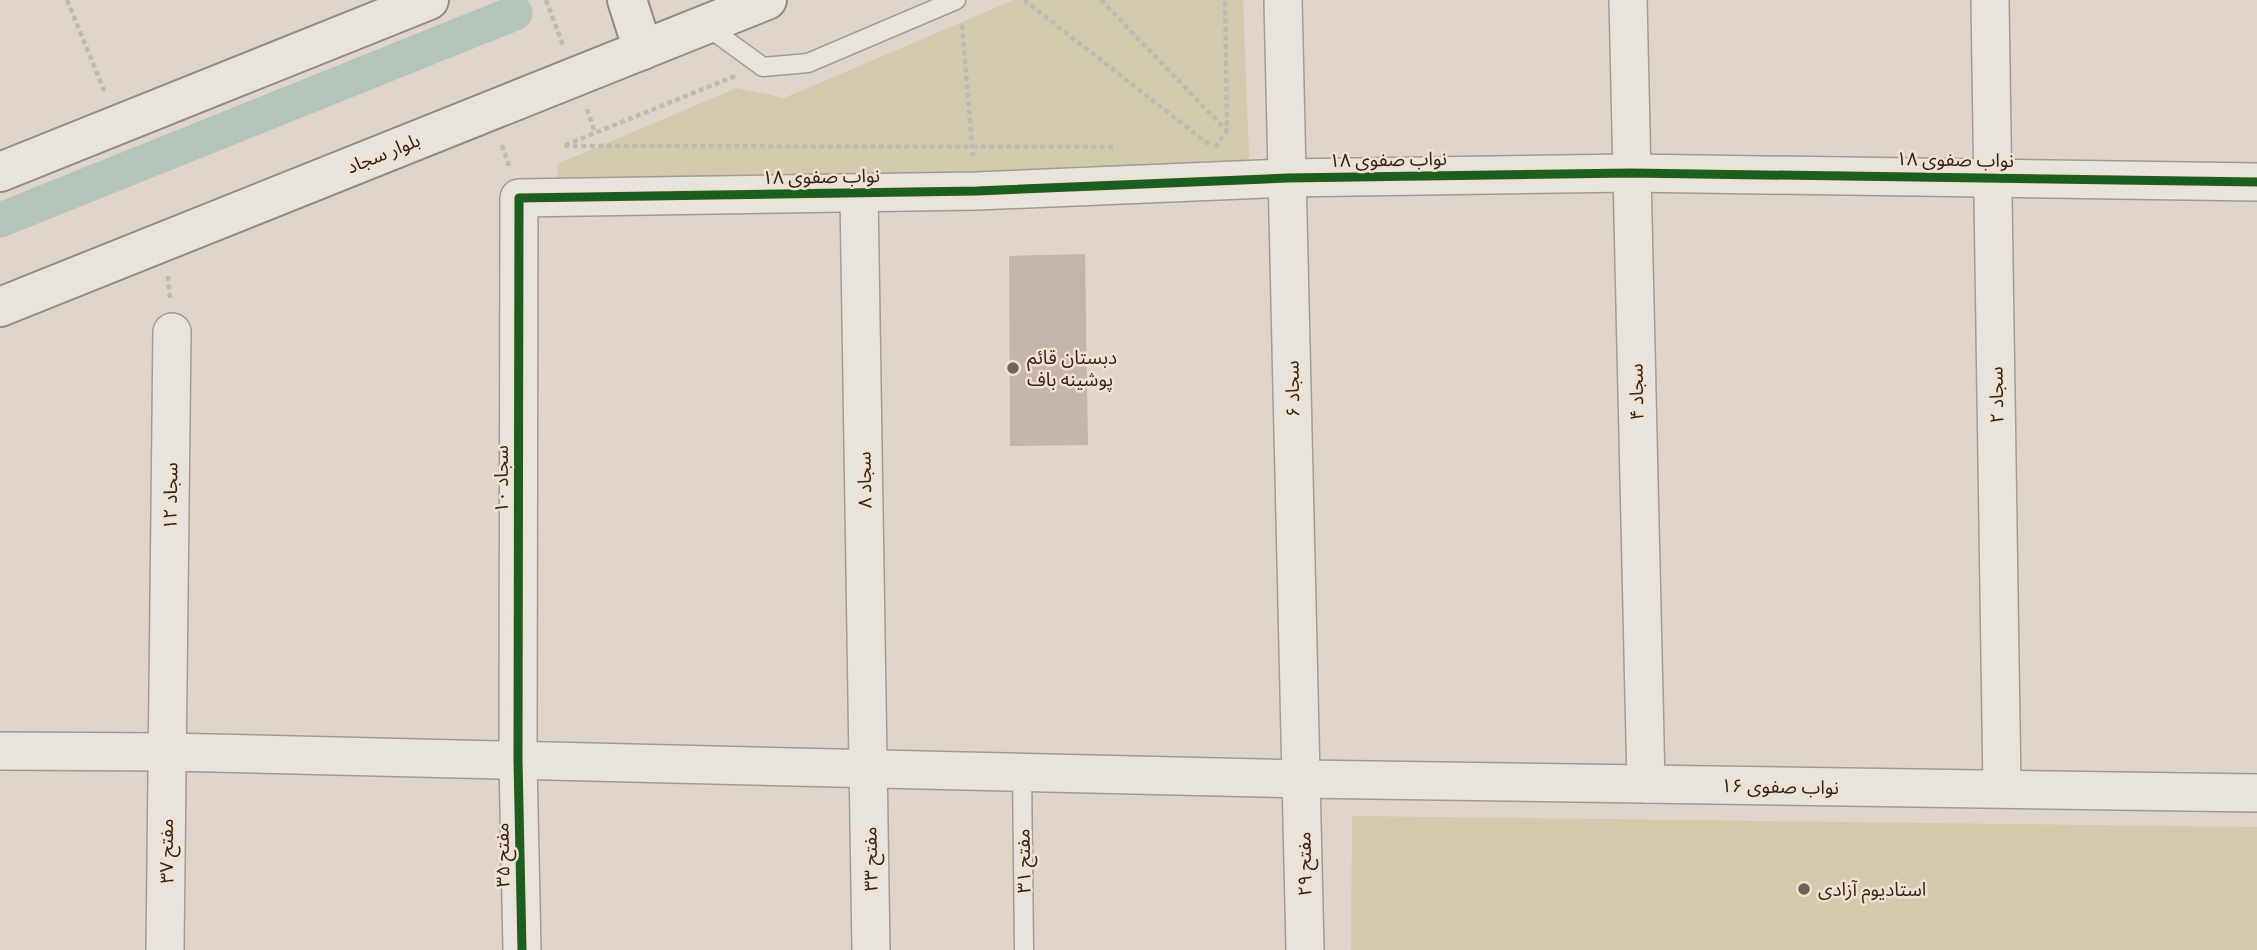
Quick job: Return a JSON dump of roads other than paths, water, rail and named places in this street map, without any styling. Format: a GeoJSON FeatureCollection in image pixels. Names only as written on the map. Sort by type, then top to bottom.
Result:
{"type":"FeatureCollection","features":[{"type":"Feature","properties":{"kind":"main road"},"geometry":{"type":"LineString","coordinates":[[0,172],[429,0]]}},
{"type":"Feature","properties":{"kind":"main road"},"geometry":{"type":"LineString","coordinates":[[627,0],[643,50]]}},
{"type":"Feature","properties":{"kind":"main road","name":"بلوار سجاد"},"geometry":{"type":"LineString","coordinates":[[0,307],[767,0]]}},
{"type":"Feature","properties":{"kind":"street","name":"سجاد ۶"},"geometry":{"type":"LineString","coordinates":[[1283,0],[1302,779]]}},
{"type":"Feature","properties":{"kind":"street","name":"سجاد ۴"},"geometry":{"type":"LineString","coordinates":[[1628,0],[1647,784]]}},
{"type":"Feature","properties":{"kind":"street","name":"سجاد ۲"},"geometry":{"type":"LineString","coordinates":[[1990,0],[2002,789]]}},
{"type":"Feature","properties":{"kind":"street","name":"نواب صفوی ۱۸"},"geometry":{"type":"LineString","coordinates":[[519,198],[976,191],[1287,178],[1631,173],[1993,176],[2257,182]]}},
{"type":"Feature","properties":{"kind":"street","name":"سجاد ۸"},"geometry":{"type":"LineString","coordinates":[[859,193],[868,768]]}},
{"type":"Feature","properties":{"kind":"street","name":"سجاد ۱۰"},"geometry":{"type":"LineString","coordinates":[[518,760],[519,198]]}},
{"type":"Feature","properties":{"kind":"street","name":"سجاد ۱۲"},"geometry":{"type":"LineString","coordinates":[[167,752],[172,332]]}},
{"type":"Feature","properties":{"kind":"street","name":"نواب صفوی ۱۶"},"geometry":{"type":"LineString","coordinates":[[0,751],[167,752],[1302,779],[2257,793]]}},
{"type":"Feature","properties":{"kind":"street","name":"مفتح ۳۷"},"geometry":{"type":"LineString","coordinates":[[165,950],[167,752]]}},
{"type":"Feature","properties":{"kind":"street","name":"مفتح ۳۵"},"geometry":{"type":"LineString","coordinates":[[518,760],[522,950]]}},
{"type":"Feature","properties":{"kind":"street","name":"مفتح ۳۳"},"geometry":{"type":"LineString","coordinates":[[868,768],[871,950]]}},
{"type":"Feature","properties":{"kind":"street","name":"مفتح ۲۹"},"geometry":{"type":"LineString","coordinates":[[1302,779],[1305,950]]}},
{"type":"Feature","properties":{"kind":"lane"},"geometry":{"type":"LineString","coordinates":[[705,24],[763,67],[808,63],[959,7]]}},
{"type":"Feature","properties":{"kind":"lane","name":"مفتح ۳۱"},"geometry":{"type":"LineString","coordinates":[[1022,772],[1024,950]]}},
{"type":"Feature","properties":{"kind":"waterway"},"geometry":{"type":"LineString","coordinates":[[0,220],[515,13]]}},
{"type":"Feature","properties":{"kind":"place","name":"دبستان قائم پوشینه باف"},"geometry":{"type":"Point","coordinates":[1013,368]}},
{"type":"Feature","properties":{"kind":"place","name":"استادیوم آزادی"},"geometry":{"type":"Point","coordinates":[1804,889]}}]}
